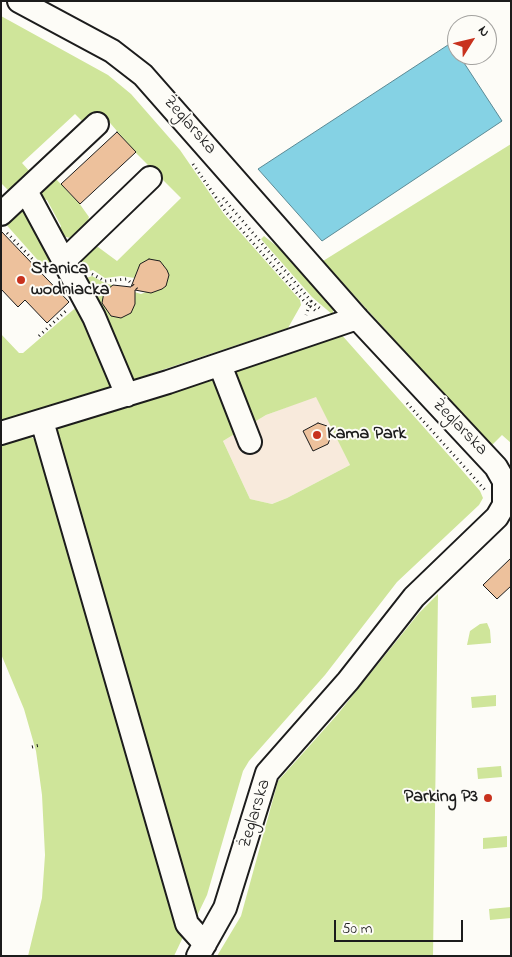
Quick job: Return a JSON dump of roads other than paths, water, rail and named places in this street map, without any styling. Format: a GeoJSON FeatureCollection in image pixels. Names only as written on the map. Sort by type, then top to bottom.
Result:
{"type":"FeatureCollection","features":[{"type":"Feature","properties":{"kind":"street","name":"Żeglarska"},"geometry":{"type":"LineString","coordinates":[[19,1],[112,51],[143,74],[344,323],[496,467],[504,505],[497,517],[414,597],[348,681],[267,773],[236,878],[225,908],[202,950]]}},
{"type":"Feature","properties":{"kind":"street"},"geometry":{"type":"LineString","coordinates":[[1,214],[97,124]]}},
{"type":"Feature","properties":{"kind":"street"},"geometry":{"type":"LineString","coordinates":[[65,260],[150,178]]}},
{"type":"Feature","properties":{"kind":"street"},"geometry":{"type":"LineString","coordinates":[[26,191],[65,260],[85,284],[127,395]]}},
{"type":"Feature","properties":{"kind":"street"},"geometry":{"type":"LineString","coordinates":[[1,433],[127,395],[344,323]]}},
{"type":"Feature","properties":{"kind":"street"},"geometry":{"type":"LineString","coordinates":[[220,364],[250,442]]}},
{"type":"Feature","properties":{"kind":"street"},"geometry":{"type":"LineString","coordinates":[[42,421],[187,924],[202,950]]}},
{"type":"Feature","properties":{"kind":"water"},"geometry":{"type":"Polygon","coordinates":[[[447,46],[447,65],[465,65],[502,121],[322,241],[258,169],[447,46]]]}},
{"type":"Feature","properties":{"kind":"place","name":"Stanica wodniacka"},"geometry":{"type":"Point","coordinates":[21,280]}},
{"type":"Feature","properties":{"kind":"place","name":"Kama Park"},"geometry":{"type":"Point","coordinates":[317,435]}},
{"type":"Feature","properties":{"kind":"place","name":"Parking P3"},"geometry":{"type":"Point","coordinates":[488,798]}}]}
